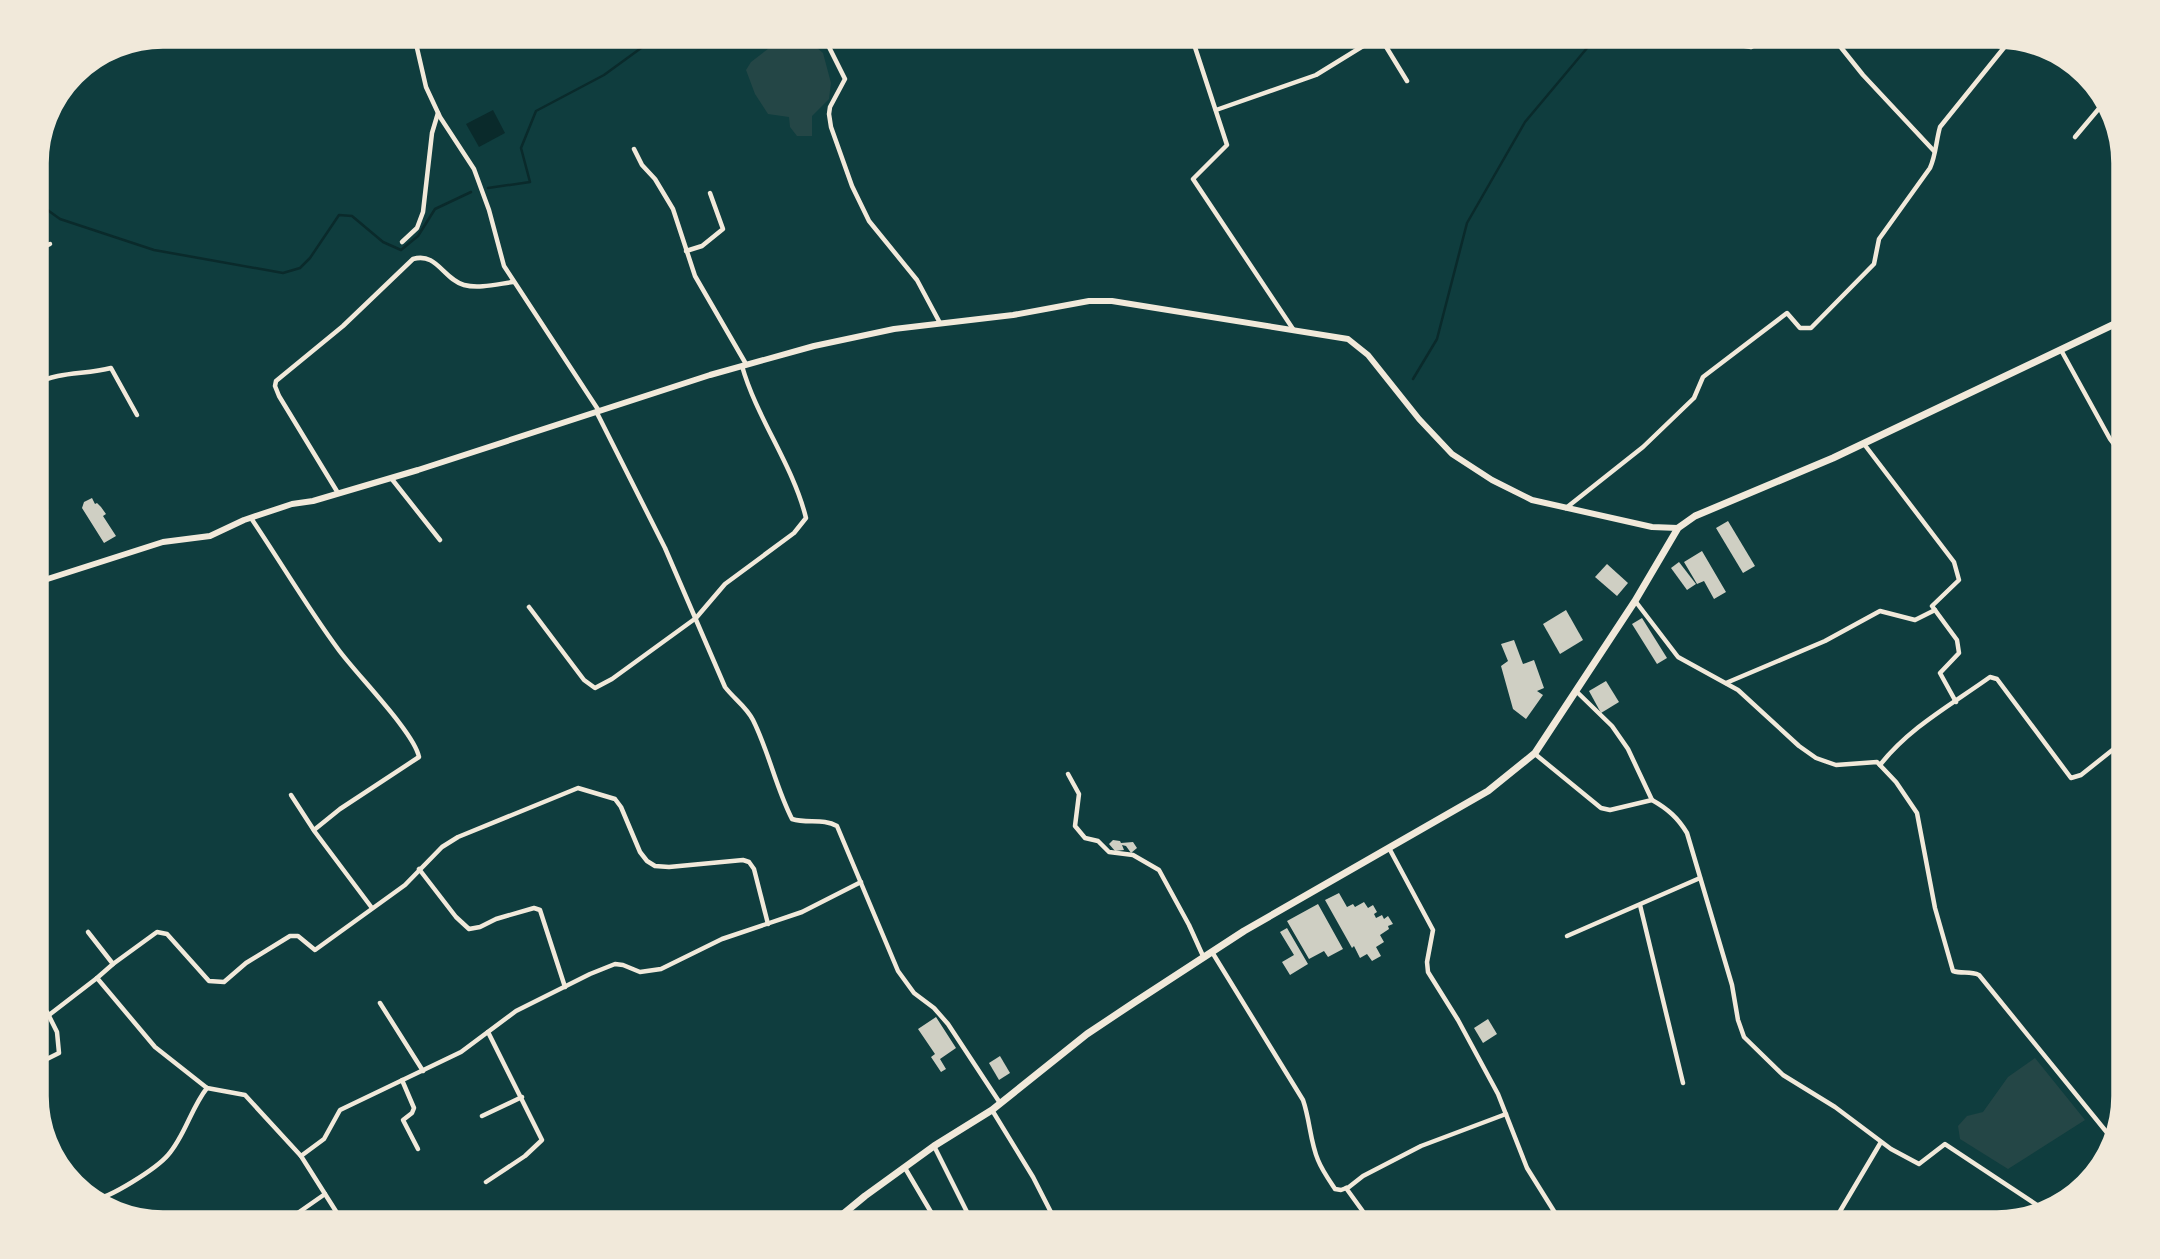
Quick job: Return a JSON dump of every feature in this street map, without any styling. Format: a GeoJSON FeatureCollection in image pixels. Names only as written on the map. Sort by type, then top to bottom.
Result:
{"type":"FeatureCollection","features":[{"type":"Feature","properties":{"kind":"highway"},"geometry":{"type":"LineString","coordinates":[[847,1212],[934,1146],[1001,1104],[1087,1034],[1244,931],[1488,790],[1535,753],[1635,601],[1678,528],[1695,516],[1864,444],[2113,324]]}},
{"type":"Feature","properties":{"kind":"main road"},"geometry":{"type":"LineString","coordinates":[[47,579],[163,542],[210,536],[251,517],[391,478],[659,390],[814,346],[940,323],[1013,315],[1089,301],[1112,301],[1348,338],[1368,355],[1419,419],[1452,454],[1492,480],[1532,500],[1652,527],[1678,528]]}},
{"type":"Feature","properties":{"kind":"street"},"geometry":{"type":"LineString","coordinates":[[417,47],[426,87],[438,112],[474,169],[489,210],[504,266],[598,412],[657,531],[725,687],[732,696],[740,700],[753,719],[792,819],[801,822],[830,822],[837,826],[898,971],[914,993],[934,1008],[948,1024],[1001,1104]]}},
{"type":"Feature","properties":{"kind":"street"},"geometry":{"type":"LineString","coordinates":[[829,47],[845,79],[830,107],[831,127],[852,186],[869,221],[917,280],[940,323]]}},
{"type":"Feature","properties":{"kind":"street"},"geometry":{"type":"LineString","coordinates":[[1195,47],[1227,145],[1193,179],[1294,330]]}},
{"type":"Feature","properties":{"kind":"street"},"geometry":{"type":"LineString","coordinates":[[1216,110],[1317,75],[1362,47]]}},
{"type":"Feature","properties":{"kind":"street"},"geometry":{"type":"LineString","coordinates":[[1386,47],[1407,81]]}},
{"type":"Feature","properties":{"kind":"street"},"geometry":{"type":"LineString","coordinates":[[1840,47],[1935,151]]}},
{"type":"Feature","properties":{"kind":"street"},"geometry":{"type":"LineString","coordinates":[[1566,508],[1643,447],[1694,398],[1703,377],[1787,313],[1800,328],[1811,328],[1858,283],[1874,264],[1879,239],[1930,168],[1940,127],[2004,48]]}},
{"type":"Feature","properties":{"kind":"street"},"geometry":{"type":"LineString","coordinates":[[2074,137],[2099,108]]}},
{"type":"Feature","properties":{"kind":"street"},"geometry":{"type":"LineString","coordinates":[[402,242],[417,228],[423,212],[432,133],[438,112]]}},
{"type":"Feature","properties":{"kind":"street"},"geometry":{"type":"LineString","coordinates":[[529,607],[584,680],[595,688],[612,680],[696,618],[725,584],[785,540],[806,518],[802,501],[764,422],[744,365],[695,276],[673,209],[634,149]]}},
{"type":"Feature","properties":{"kind":"street"},"geometry":{"type":"LineString","coordinates":[[686,251],[702,246],[723,229],[710,193]]}},
{"type":"Feature","properties":{"kind":"street"},"geometry":{"type":"LineString","coordinates":[[338,493],[279,396],[276,381],[343,326],[413,259],[420,257],[434,260],[442,271],[464,285],[490,286],[513,282]]}},
{"type":"Feature","properties":{"kind":"street"},"geometry":{"type":"LineString","coordinates":[[2061,350],[2113,443]]}},
{"type":"Feature","properties":{"kind":"street"},"geometry":{"type":"LineString","coordinates":[[47,379],[60,374],[91,374],[111,368],[137,415]]}},
{"type":"Feature","properties":{"kind":"street"},"geometry":{"type":"LineString","coordinates":[[1864,444],[1954,562],[1959,580],[1932,606],[1957,640],[1959,653],[1940,673],[1956,702]]}},
{"type":"Feature","properties":{"kind":"street"},"geometry":{"type":"LineString","coordinates":[[391,478],[440,540]]}},
{"type":"Feature","properties":{"kind":"street"},"geometry":{"type":"LineString","coordinates":[[251,517],[338,649],[418,752],[419,757],[340,809],[314,830]]}},
{"type":"Feature","properties":{"kind":"street"},"geometry":{"type":"LineString","coordinates":[[1635,601],[1678,657],[1738,690],[1799,746],[1816,758],[1836,765],[1877,762],[1896,782],[1917,813],[1935,908],[1953,971],[1969,971],[1979,975],[2107,1132]]}},
{"type":"Feature","properties":{"kind":"street"},"geometry":{"type":"LineString","coordinates":[[1725,683],[1825,641],[1880,611],[1915,620],[1936,610]]}},
{"type":"Feature","properties":{"kind":"street"},"geometry":{"type":"LineString","coordinates":[[1880,765],[1905,736],[1990,677],[1997,679],[2071,778],[2081,775],[2113,750]]}},
{"type":"Feature","properties":{"kind":"street"},"geometry":{"type":"LineString","coordinates":[[1576,691],[1612,726],[1628,749],[1652,800],[1664,807],[1687,833],[1732,985],[1744,1037],[1783,1075],[1835,1107],[1881,1142],[1919,1164],[1945,1144],[2036,1205]]}},
{"type":"Feature","properties":{"kind":"street"},"geometry":{"type":"LineString","coordinates":[[1535,753],[1601,808],[1610,810],[1652,800]]}},
{"type":"Feature","properties":{"kind":"street"},"geometry":{"type":"LineString","coordinates":[[1068,774],[1079,794],[1075,826],[1085,838],[1098,841],[1109,852],[1133,855],[1159,870],[1204,957]]}},
{"type":"Feature","properties":{"kind":"street"},"geometry":{"type":"LineString","coordinates":[[49,1015],[157,932],[167,934],[209,982],[223,982],[246,962],[290,936],[298,936],[315,950],[405,886],[442,847],[458,837],[578,789],[615,799],[640,852],[655,866],[743,860],[749,862],[754,869],[768,924]]}},
{"type":"Feature","properties":{"kind":"street"},"geometry":{"type":"LineString","coordinates":[[291,795],[372,908]]}},
{"type":"Feature","properties":{"kind":"street"},"geometry":{"type":"LineString","coordinates":[[1388,846],[1433,930],[1427,962],[1428,972],[1485,1069],[1527,1168],[1554,1212]]}},
{"type":"Feature","properties":{"kind":"street"},"geometry":{"type":"LineString","coordinates":[[419,869],[456,917],[469,929],[480,928],[496,919],[534,908],[540,910],[565,987]]}},
{"type":"Feature","properties":{"kind":"street"},"geometry":{"type":"LineString","coordinates":[[1567,936],[1700,878]]}},
{"type":"Feature","properties":{"kind":"street"},"geometry":{"type":"LineString","coordinates":[[301,1156],[324,1139],[340,1110],[461,1052],[516,1011],[604,967],[623,965],[640,972],[661,969],[722,939],[802,912],[861,882]]}},
{"type":"Feature","properties":{"kind":"street"},"geometry":{"type":"LineString","coordinates":[[1640,905],[1683,1083]]}},
{"type":"Feature","properties":{"kind":"street"},"geometry":{"type":"LineString","coordinates":[[88,932],[113,964]]}},
{"type":"Feature","properties":{"kind":"street"},"geometry":{"type":"LineString","coordinates":[[1213,952],[1303,1100],[1310,1120],[1318,1162],[1335,1189],[1346,1188],[1363,1176],[1422,1146],[1506,1114]]}},
{"type":"Feature","properties":{"kind":"street"},"geometry":{"type":"LineString","coordinates":[[97,978],[155,1047],[207,1088],[246,1095],[301,1156],[336,1212]]}},
{"type":"Feature","properties":{"kind":"street"},"geometry":{"type":"LineString","coordinates":[[380,1003],[423,1071]]}},
{"type":"Feature","properties":{"kind":"street"},"geometry":{"type":"LineString","coordinates":[[47,1012],[57,1032],[59,1053],[47,1059]]}},
{"type":"Feature","properties":{"kind":"street"},"geometry":{"type":"LineString","coordinates":[[486,1182],[525,1156],[542,1140],[488,1032]]}},
{"type":"Feature","properties":{"kind":"street"},"geometry":{"type":"LineString","coordinates":[[402,1080],[414,1108],[403,1120],[418,1149]]}},
{"type":"Feature","properties":{"kind":"street"},"geometry":{"type":"LineString","coordinates":[[105,1196],[126,1186],[168,1157],[207,1088]]}},
{"type":"Feature","properties":{"kind":"street"},"geometry":{"type":"LineString","coordinates":[[482,1116],[522,1097]]}},
{"type":"Feature","properties":{"kind":"street"},"geometry":{"type":"LineString","coordinates":[[992,1110],[1051,1212]]}},
{"type":"Feature","properties":{"kind":"street"},"geometry":{"type":"LineString","coordinates":[[1840,1212],[1881,1142]]}},
{"type":"Feature","properties":{"kind":"street"},"geometry":{"type":"LineString","coordinates":[[934,1146],[967,1212]]}},
{"type":"Feature","properties":{"kind":"street"},"geometry":{"type":"LineString","coordinates":[[905,1168],[931,1212]]}},
{"type":"Feature","properties":{"kind":"street"},"geometry":{"type":"LineString","coordinates":[[1346,1188],[1363,1212]]}},
{"type":"Feature","properties":{"kind":"street"},"geometry":{"type":"LineString","coordinates":[[299,1212],[325,1194]]}},
{"type":"Feature","properties":{"kind":"shaded area"},"geometry":{"type":"Polygon","coordinates":[[[770,47],[816,47],[823,53],[831,83],[829,99],[812,116],[812,136],[797,136],[790,127],[789,117],[768,114],[755,94],[746,70],[751,62],[770,47]]]}},
{"type":"Feature","properties":{"kind":"shaded area"},"geometry":{"type":"Polygon","coordinates":[[[493,110],[505,133],[479,147],[466,124],[493,110]]]}},
{"type":"Feature","properties":{"kind":"shaded area"},"geometry":{"type":"Polygon","coordinates":[[[2035,1058],[2085,1120],[2008,1169],[1960,1139],[1958,1126],[1967,1116],[1983,1112],[2008,1077],[2035,1058]]]}},
{"type":"Feature","properties":{"kind":"building"},"geometry":{"type":"Polygon","coordinates":[[[92,498],[106,514],[103,516],[116,536],[104,543],[82,508],[84,502],[92,498]]]}},
{"type":"Feature","properties":{"kind":"building"},"geometry":{"type":"Polygon","coordinates":[[[1728,521],[1755,566],[1743,573],[1716,528],[1728,521]]]}},
{"type":"Feature","properties":{"kind":"building"},"geometry":{"type":"Polygon","coordinates":[[[1702,551],[1726,592],[1714,599],[1704,581],[1697,584],[1684,562],[1702,551]]]}},
{"type":"Feature","properties":{"kind":"building"},"geometry":{"type":"Polygon","coordinates":[[[1679,562],[1696,584],[1687,590],[1671,568],[1679,562]]]}},
{"type":"Feature","properties":{"kind":"building"},"geometry":{"type":"Polygon","coordinates":[[[1607,564],[1628,583],[1617,596],[1595,577],[1607,564]]]}},
{"type":"Feature","properties":{"kind":"building"},"geometry":{"type":"Polygon","coordinates":[[[1566,610],[1583,640],[1560,654],[1543,624],[1566,610]]]}},
{"type":"Feature","properties":{"kind":"building"},"geometry":{"type":"Polygon","coordinates":[[[1642,618],[1667,658],[1657,664],[1632,624],[1642,618]]]}},
{"type":"Feature","properties":{"kind":"building"},"geometry":{"type":"Polygon","coordinates":[[[1514,640],[1523,664],[1534,660],[1544,688],[1537,691],[1543,695],[1526,719],[1513,709],[1501,666],[1508,661],[1501,644],[1514,640]]]}},
{"type":"Feature","properties":{"kind":"building"},"geometry":{"type":"Polygon","coordinates":[[[1606,681],[1619,702],[1601,713],[1589,691],[1606,681]]]}},
{"type":"Feature","properties":{"kind":"building"},"geometry":{"type":"Polygon","coordinates":[[[1113,840],[1121,843],[1133,842],[1137,848],[1131,853],[1122,845],[1124,850],[1115,851],[1109,844],[1113,840]]]}},
{"type":"Feature","properties":{"kind":"building"},"geometry":{"type":"Polygon","coordinates":[[[1339,893],[1347,907],[1353,904],[1355,907],[1364,902],[1368,908],[1373,905],[1377,912],[1374,914],[1376,918],[1382,915],[1384,919],[1388,916],[1393,924],[1380,935],[1384,942],[1376,947],[1381,956],[1372,961],[1367,954],[1360,958],[1354,946],[1352,948],[1325,900],[1339,893]]]}},
{"type":"Feature","properties":{"kind":"building"},"geometry":{"type":"Polygon","coordinates":[[[1318,904],[1343,949],[1328,957],[1324,951],[1309,959],[1287,921],[1318,904]]]}},
{"type":"Feature","properties":{"kind":"building"},"geometry":{"type":"Polygon","coordinates":[[[1287,928],[1308,964],[1290,975],[1282,962],[1294,955],[1280,932],[1287,928]]]}},
{"type":"Feature","properties":{"kind":"building"},"geometry":{"type":"Polygon","coordinates":[[[936,1017],[956,1048],[940,1059],[946,1069],[941,1072],[931,1057],[935,1054],[918,1029],[936,1017]]]}},
{"type":"Feature","properties":{"kind":"building"},"geometry":{"type":"Polygon","coordinates":[[[1488,1019],[1497,1034],[1483,1043],[1474,1028],[1488,1019]]]}},
{"type":"Feature","properties":{"kind":"building"},"geometry":{"type":"Polygon","coordinates":[[[1000,1056],[1010,1073],[999,1080],[989,1063],[1000,1056]]]}},
{"type":"Feature","properties":{"kind":"waterway"},"geometry":{"type":"LineString","coordinates":[[488,188],[530,182],[521,148],[536,111],[604,75],[642,47]]}},
{"type":"Feature","properties":{"kind":"waterway"},"geometry":{"type":"LineString","coordinates":[[1413,379],[1437,339],[1467,223],[1525,122],[1588,47]]}},
{"type":"Feature","properties":{"kind":"waterway"},"geometry":{"type":"LineString","coordinates":[[47,210],[60,219],[154,250],[283,273],[300,268],[310,258],[339,215],[352,216],[383,242],[401,250],[418,236],[435,209],[471,192]]}}]}
